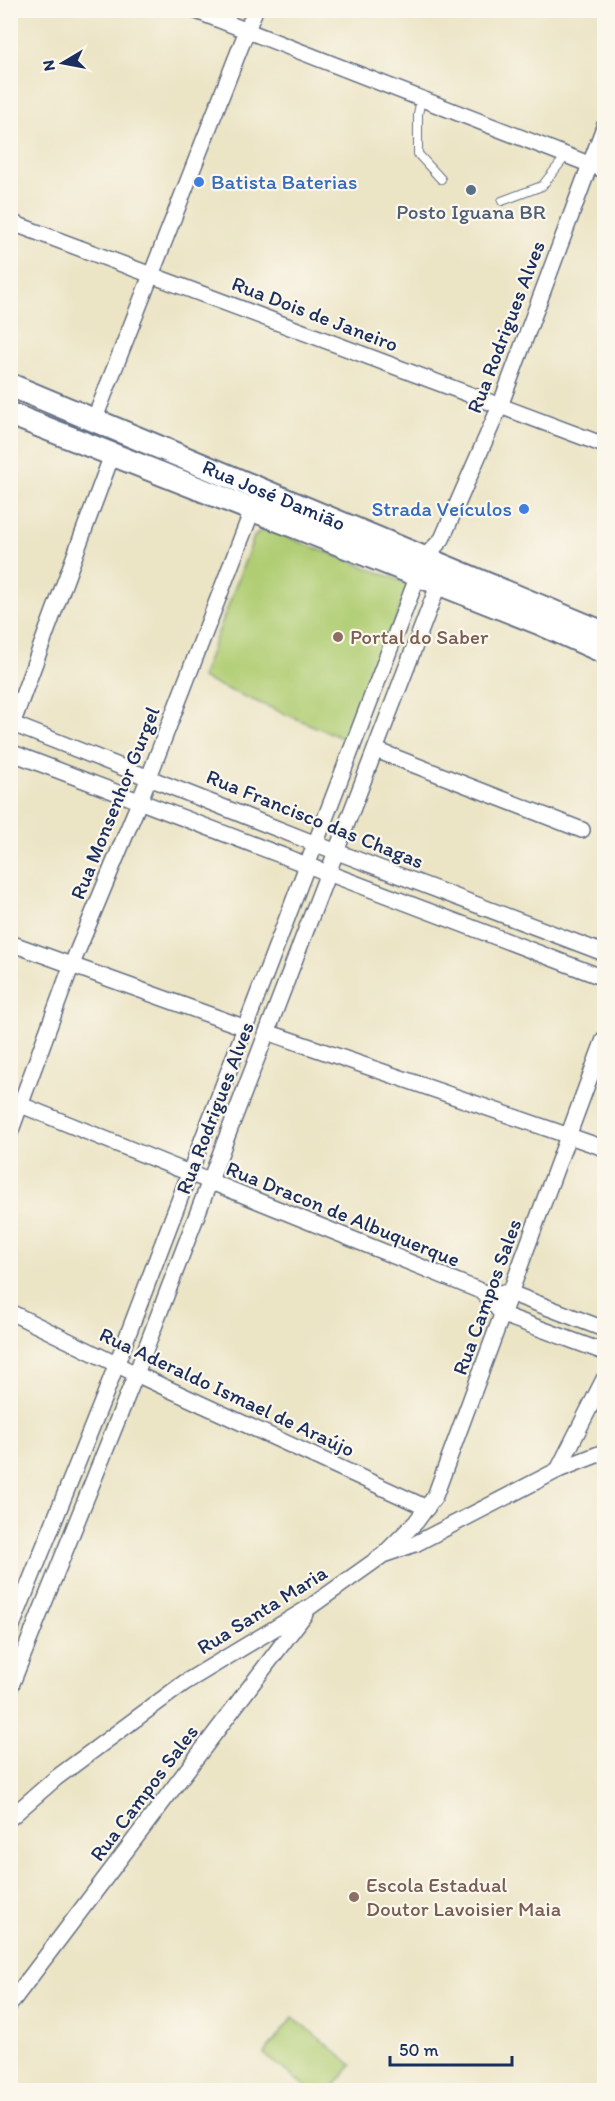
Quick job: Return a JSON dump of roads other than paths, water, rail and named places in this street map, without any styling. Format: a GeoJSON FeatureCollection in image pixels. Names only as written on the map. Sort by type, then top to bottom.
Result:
{"type":"FeatureCollection","features":[{"type":"Feature","properties":{"kind":"street"},"geometry":{"type":"LineString","coordinates":[[194,10],[598,167]]}},
{"type":"Feature","properties":{"kind":"street"},"geometry":{"type":"LineString","coordinates":[[95,418],[255,10]]}},
{"type":"Feature","properties":{"kind":"street","name":"Rua Rodrigues Alves"},"geometry":{"type":"LineString","coordinates":[[10,1688],[136,1374],[376,750],[442,539],[500,406],[598,167],[604,127]]}},
{"type":"Feature","properties":{"kind":"street","name":"Rua Dois de Janeiro"},"geometry":{"type":"LineString","coordinates":[[10,222],[604,445]]}},
{"type":"Feature","properties":{"kind":"street","name":"Rua José Damião"},"geometry":{"type":"LineString","coordinates":[[10,385],[95,418],[260,489],[604,652]]}},
{"type":"Feature","properties":{"kind":"street","name":"Rua José Damião"},"geometry":{"type":"LineString","coordinates":[[10,414],[252,510],[604,633]]}},
{"type":"Feature","properties":{"kind":"street"},"geometry":{"type":"LineString","coordinates":[[11,726],[112,455]]}},
{"type":"Feature","properties":{"kind":"street","name":"Rua Monsenhor Gurgel"},"geometry":{"type":"LineString","coordinates":[[10,1133],[72,964],[140,800],[260,489]]}},
{"type":"Feature","properties":{"kind":"street","name":"Rua Rodrigues Alves"},"geometry":{"type":"LineString","coordinates":[[10,1631],[117,1364],[316,844],[432,571]]}},
{"type":"Feature","properties":{"kind":"street","name":"Rua Francisco das Chagas"},"geometry":{"type":"LineString","coordinates":[[11,726],[148,776],[336,852],[604,953]]}},
{"type":"Feature","properties":{"kind":"street"},"geometry":{"type":"LineString","coordinates":[[376,750],[582,830]]}},
{"type":"Feature","properties":{"kind":"street","name":"Rua Francisco das Chagas"},"geometry":{"type":"LineString","coordinates":[[10,752],[604,978]]}},
{"type":"Feature","properties":{"kind":"street"},"geometry":{"type":"LineString","coordinates":[[10,943],[246,1028]]}},
{"type":"Feature","properties":{"kind":"street"},"geometry":{"type":"LineString","coordinates":[[267,1032],[604,1148]]}},
{"type":"Feature","properties":{"kind":"street","name":"Rua Campos Sales"},"geometry":{"type":"LineString","coordinates":[[383,1555],[427,1508],[447,1468],[604,1039]]}},
{"type":"Feature","properties":{"kind":"street","name":"Rua Dracon de Albuquerque"},"geometry":{"type":"LineString","coordinates":[[21,1105],[483,1292],[510,1293],[604,1329]]}},
{"type":"Feature","properties":{"kind":"street","name":"Rua Dracon de Albuquerque"},"geometry":{"type":"LineString","coordinates":[[483,1292],[502,1315]]}},
{"type":"Feature","properties":{"kind":"street","name":"Rua Aderaldo Ismael de Araújo"},"geometry":{"type":"LineString","coordinates":[[10,1312],[136,1374],[427,1508]]}},
{"type":"Feature","properties":{"kind":"street"},"geometry":{"type":"LineString","coordinates":[[502,1315],[604,1352]]}},
{"type":"Feature","properties":{"kind":"street"},"geometry":{"type":"LineString","coordinates":[[558,1470],[604,1379]]}},
{"type":"Feature","properties":{"kind":"street","name":"Rua Santa Maria"},"geometry":{"type":"LineString","coordinates":[[10,1818],[56,1778],[184,1683],[310,1607],[383,1555],[438,1533],[558,1470],[604,1452]]}},
{"type":"Feature","properties":{"kind":"street","name":"Rua Campos Sales"},"geometry":{"type":"LineString","coordinates":[[10,2004],[310,1607]]}},
{"type":"Feature","properties":{"kind":"lane"},"geometry":{"type":"LineString","coordinates":[[421,99],[417,114],[418,154],[441,179]]}},
{"type":"Feature","properties":{"kind":"lane"},"geometry":{"type":"LineString","coordinates":[[502,201],[542,186],[566,156]]}},
{"type":"Feature","properties":{"kind":"place","name":"Batista Baterias"},"geometry":{"type":"Point","coordinates":[199,182]}},
{"type":"Feature","properties":{"kind":"place","name":"Posto Iguana BR"},"geometry":{"type":"Point","coordinates":[471,190]}},
{"type":"Feature","properties":{"kind":"place","name":"Strada Veículos"},"geometry":{"type":"Point","coordinates":[524,509]}},
{"type":"Feature","properties":{"kind":"place","name":"Portal do Saber"},"geometry":{"type":"Point","coordinates":[338,637]}},
{"type":"Feature","properties":{"kind":"place","name":"Escola Estadual Doutor Lavoisier Maia"},"geometry":{"type":"Point","coordinates":[354,1897]}}]}
